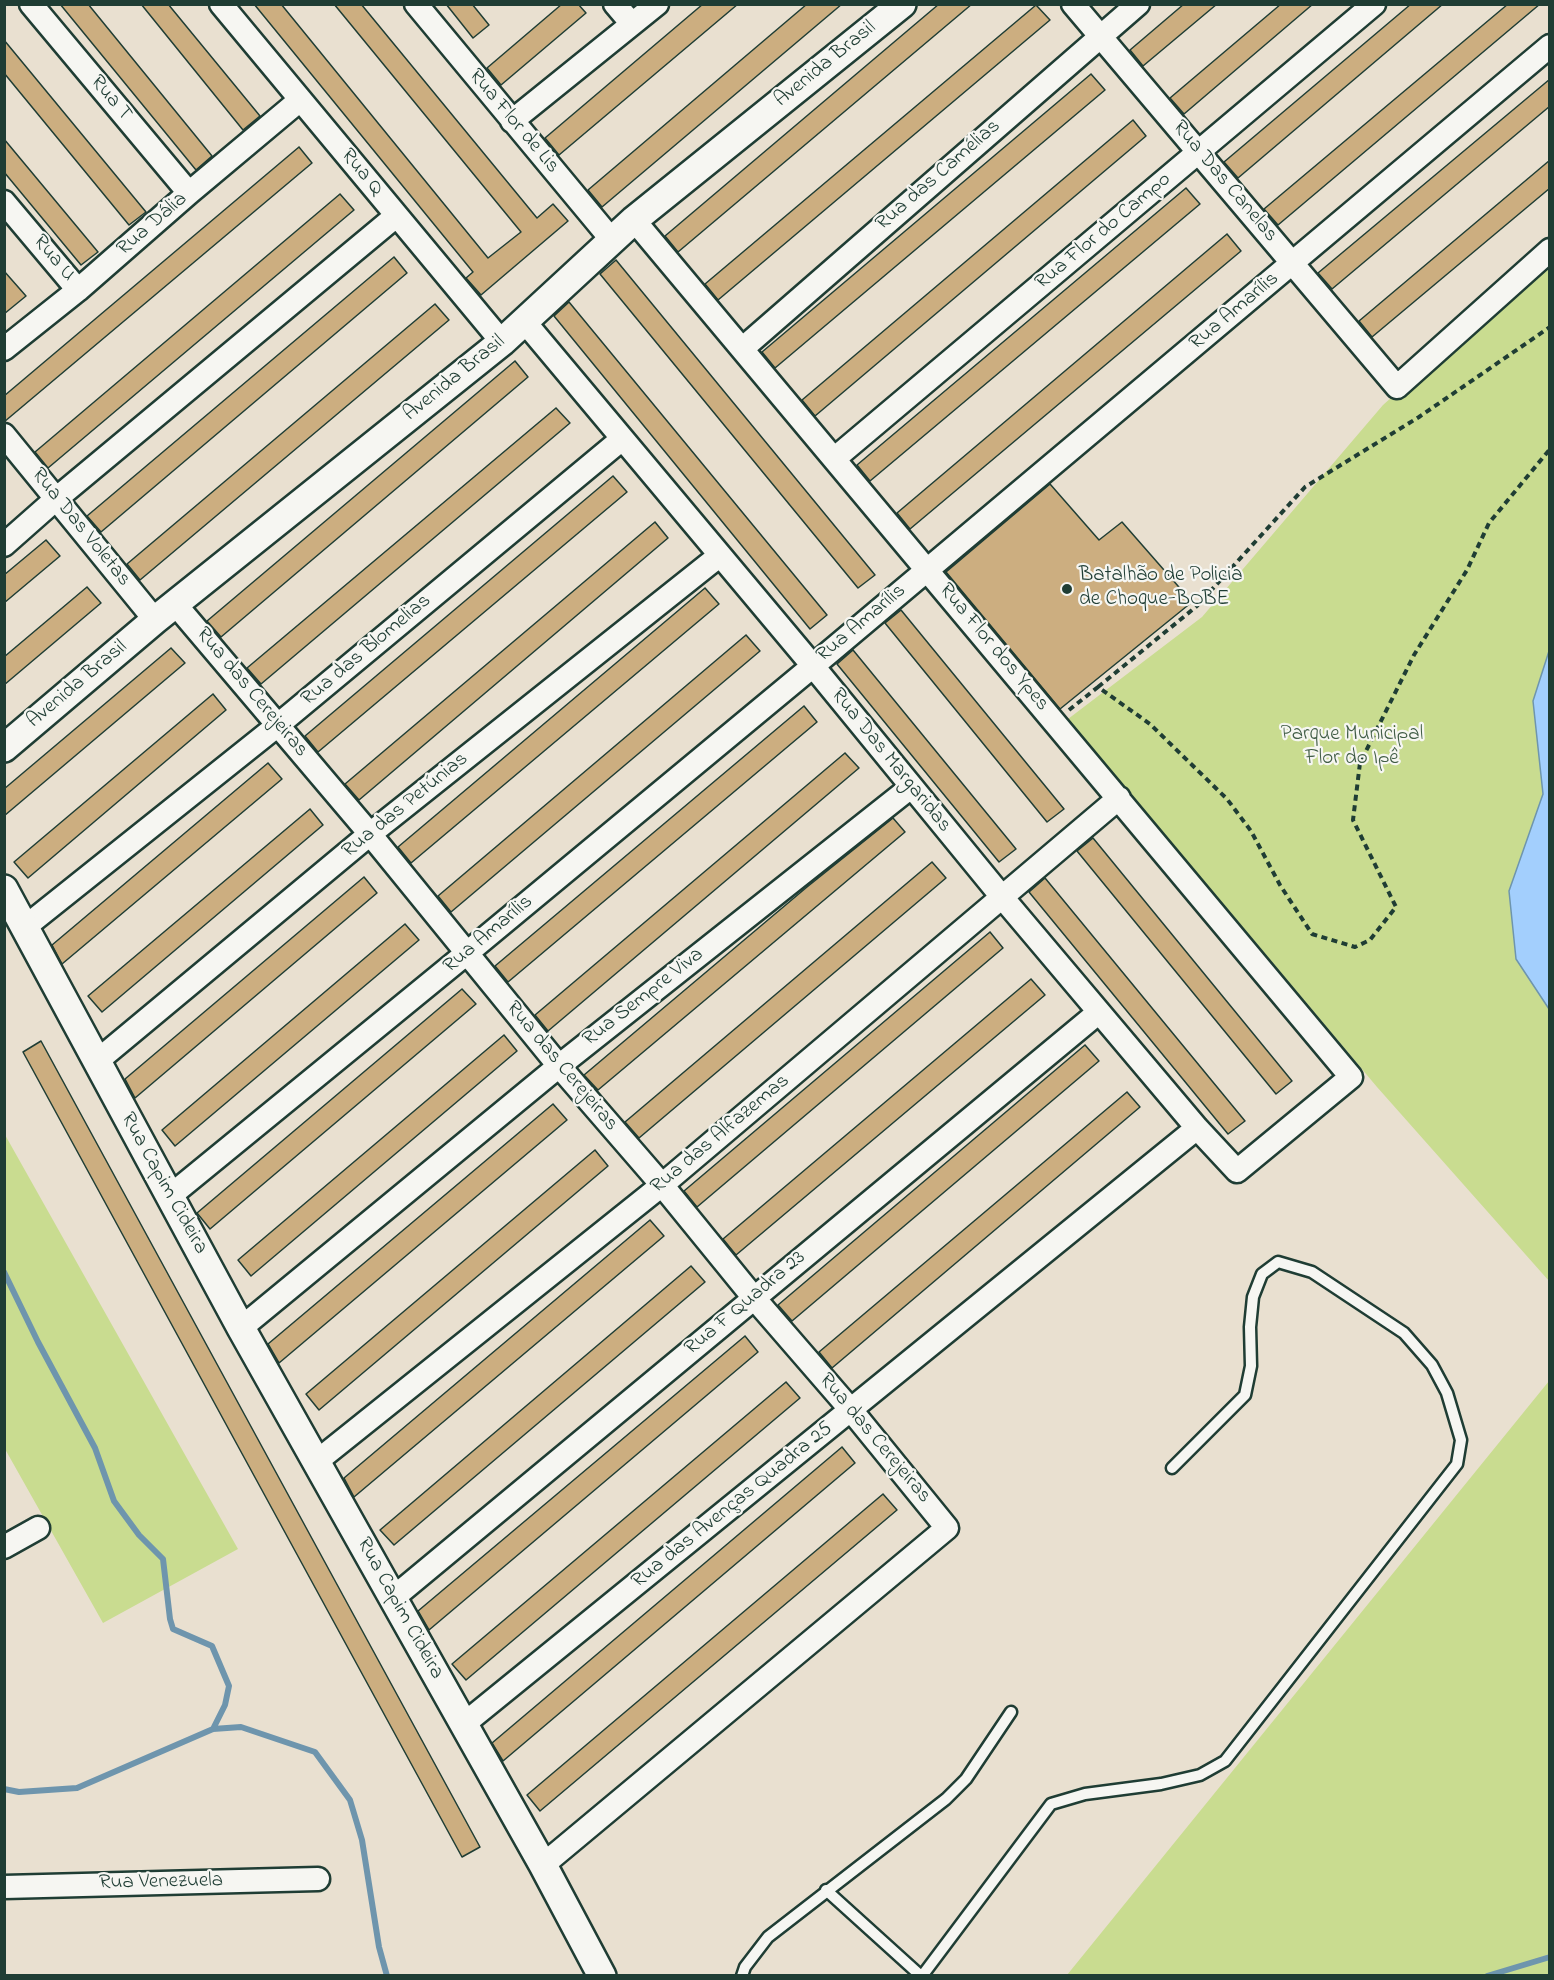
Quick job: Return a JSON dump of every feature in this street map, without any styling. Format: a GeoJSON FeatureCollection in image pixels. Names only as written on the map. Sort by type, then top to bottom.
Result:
{"type":"FeatureCollection","features":[{"type":"Feature","properties":{"kind":"street","name":"Rua T"},"geometry":{"type":"LineString","coordinates":[[31,4],[189,193]]}},
{"type":"Feature","properties":{"kind":"street","name":"Rua Q"},"geometry":{"type":"LineString","coordinates":[[221,4],[502,342]]}},
{"type":"Feature","properties":{"kind":"street","name":"Rua Flor de Lis"},"geometry":{"type":"LineString","coordinates":[[416,4],[611,239]]}},
{"type":"Feature","properties":{"kind":"street"},"geometry":{"type":"LineString","coordinates":[[615,4],[632,24]]}},
{"type":"Feature","properties":{"kind":"street"},"geometry":{"type":"LineString","coordinates":[[512,121],[657,4]]}},
{"type":"Feature","properties":{"kind":"street","name":"Avenida Brasil"},"geometry":{"type":"LineString","coordinates":[[4,748],[165,613],[502,342],[611,239],[902,4]]}},
{"type":"Feature","properties":{"kind":"street","name":"Rua Das Canelas"},"geometry":{"type":"LineString","coordinates":[[1073,4],[1397,387],[1550,250]]}},
{"type":"Feature","properties":{"kind":"street","name":"Rua das Camélias"},"geometry":{"type":"LineString","coordinates":[[742,349],[1138,4]]}},
{"type":"Feature","properties":{"kind":"street","name":"Rua Flor do Campo"},"geometry":{"type":"LineString","coordinates":[[834,459],[1374,4]]}},
{"type":"Feature","properties":{"kind":"street","name":"Rua Amarílis"},"geometry":{"type":"LineString","coordinates":[[170,1196],[813,666],[1550,46]]}},
{"type":"Feature","properties":{"kind":"street","name":"Rua Dália"},"geometry":{"type":"LineString","coordinates":[[4,349],[78,290],[300,100]]}},
{"type":"Feature","properties":{"kind":"street","name":"Rua U"},"geometry":{"type":"LineString","coordinates":[[4,202],[78,290]]}},
{"type":"Feature","properties":{"kind":"street"},"geometry":{"type":"LineString","coordinates":[[4,545],[56,499],[396,216]]}},
{"type":"Feature","properties":{"kind":"street","name":"Rua Flor dos Ypes"},"geometry":{"type":"LineString","coordinates":[[634,220],[1351,1077],[1237,1171]]}},
{"type":"Feature","properties":{"kind":"street","name":"Rua Das Margaridas"},"geometry":{"type":"LineString","coordinates":[[524,321],[813,666],[1002,897],[1197,1128],[1237,1171]]}},
{"type":"Feature","properties":{"kind":"street","name":"Rua Das Voletas"},"geometry":{"type":"LineString","coordinates":[[4,435],[56,499],[165,613]]}},
{"type":"Feature","properties":{"kind":"street","name":"Rua das Blomelias"},"geometry":{"type":"LineString","coordinates":[[25,927],[278,724],[622,439]]}},
{"type":"Feature","properties":{"kind":"street","name":"Rua das Petúnias"},"geometry":{"type":"LineString","coordinates":[[96,1062],[370,834],[719,556]]}},
{"type":"Feature","properties":{"kind":"street","name":"Rua das Cerejeiras"},"geometry":{"type":"LineString","coordinates":[[165,613],[278,724],[559,1066],[851,1410],[947,1528],[543,1865]]}},
{"type":"Feature","properties":{"kind":"street","name":"Rua Sempre Viva"},"geometry":{"type":"LineString","coordinates":[[240,1328],[559,1066],[911,786]]}},
{"type":"Feature","properties":{"kind":"street","name":"Rua das Alfazemas"},"geometry":{"type":"LineString","coordinates":[[316,1462],[662,1185],[1119,798]]}},
{"type":"Feature","properties":{"kind":"street","name":"Rua Capim Cideira"},"geometry":{"type":"LineString","coordinates":[[4,889],[240,1328],[543,1865],[602,1976]]}},
{"type":"Feature","properties":{"kind":"street","name":"Rua F Quadra 23"},"geometry":{"type":"LineString","coordinates":[[393,1598],[1099,1012]]}},
{"type":"Feature","properties":{"kind":"street","name":"Rua das Avenças Quadra 25"},"geometry":{"type":"LineString","coordinates":[[464,1724],[1197,1128]]}},
{"type":"Feature","properties":{"kind":"street"},"geometry":{"type":"LineString","coordinates":[[4,1547],[38,1528]]}},
{"type":"Feature","properties":{"kind":"street","name":"Rua Venezuela"},"geometry":{"type":"LineString","coordinates":[[4,1887],[318,1879]]}},
{"type":"Feature","properties":{"kind":"lane"},"geometry":{"type":"LineString","coordinates":[[826,1890],[921,1976],[1051,1804],[1085,1794],[1161,1784],[1200,1775],[1225,1761],[1457,1464],[1461,1440],[1448,1393],[1432,1365],[1404,1333],[1312,1272],[1278,1262],[1262,1274],[1252,1297],[1251,1366],[1245,1395],[1172,1468]]}},
{"type":"Feature","properties":{"kind":"lane"},"geometry":{"type":"LineString","coordinates":[[742,1976],[745,1967],[768,1937],[946,1799],[966,1779],[1011,1712]]}},
{"type":"Feature","properties":{"kind":"path"},"geometry":{"type":"LineString","coordinates":[[1055,722],[1197,606],[1305,487],[1419,417],[1550,327]]}},
{"type":"Feature","properties":{"kind":"path"},"geometry":{"type":"LineString","coordinates":[[1098,687],[1150,724],[1227,799],[1251,831],[1280,885],[1312,934],[1355,947],[1370,940],[1396,907],[1353,820],[1360,763],[1414,655],[1467,570],[1489,523],[1550,449]]}},
{"type":"Feature","properties":{"kind":"green space","name":"Parque Municipal Flor do Ipê"},"geometry":{"type":"Polygon","coordinates":[[[1549,257],[1549,1281],[1377,1087],[1068,719],[1202,617],[1383,405],[1549,257]]]}},
{"type":"Feature","properties":{"kind":"green space"},"geometry":{"type":"Polygon","coordinates":[[[4,1133],[238,1549],[103,1623],[5,1449],[4,1133]]]}},
{"type":"Feature","properties":{"kind":"green space"},"geometry":{"type":"Polygon","coordinates":[[[1549,1381],[1549,1975],[1067,1975],[1549,1381]]]}},
{"type":"Feature","properties":{"kind":"water"},"geometry":{"type":"Polygon","coordinates":[[[1549,651],[1549,1009],[1516,959],[1509,891],[1543,794],[1533,701],[1549,651]]]}},
{"type":"Feature","properties":{"kind":"building"},"geometry":{"type":"Polygon","coordinates":[[[60,4],[88,4],[212,156],[196,170],[60,4]]]}},
{"type":"Feature","properties":{"kind":"building"},"geometry":{"type":"Polygon","coordinates":[[[141,4],[168,4],[260,116],[243,130],[141,4]]]}},
{"type":"Feature","properties":{"kind":"building"},"geometry":{"type":"Polygon","coordinates":[[[254,4],[281,4],[488,258],[521,232],[334,4],[361,4],[537,218],[553,204],[568,221],[481,295],[466,278],[473,272],[254,4]]]}},
{"type":"Feature","properties":{"kind":"building"},"geometry":{"type":"Polygon","coordinates":[[[446,4],[472,4],[489,25],[473,38],[446,4]]]}},
{"type":"Feature","properties":{"kind":"building"},"geometry":{"type":"Polygon","coordinates":[[[562,4],[578,4],[586,13],[501,85],[487,68],[562,4]]]}},
{"type":"Feature","properties":{"kind":"building"},"geometry":{"type":"Polygon","coordinates":[[[703,4],[738,4],[559,155],[545,138],[703,4]]]}},
{"type":"Feature","properties":{"kind":"building"},"geometry":{"type":"Polygon","coordinates":[[[807,4],[842,4],[602,207],[588,190],[807,4]]]}},
{"type":"Feature","properties":{"kind":"building"},"geometry":{"type":"Polygon","coordinates":[[[939,4],[972,4],[678,252],[665,236],[939,4]]]}},
{"type":"Feature","properties":{"kind":"building"},"geometry":{"type":"Polygon","coordinates":[[[1184,4],[1217,4],[1143,66],[1130,50],[1184,4]]]}},
{"type":"Feature","properties":{"kind":"building"},"geometry":{"type":"Polygon","coordinates":[[[1281,4],[1313,4],[1184,114],[1170,98],[1281,4]]]}},
{"type":"Feature","properties":{"kind":"building"},"geometry":{"type":"Polygon","coordinates":[[[1411,4],[1443,4],[1238,178],[1224,162],[1411,4]]]}},
{"type":"Feature","properties":{"kind":"building"},"geometry":{"type":"Polygon","coordinates":[[[1508,4],[1540,4],[1278,225],[1264,209],[1508,4]]]}},
{"type":"Feature","properties":{"kind":"building"},"geometry":{"type":"Polygon","coordinates":[[[1036,5],[1050,20],[718,300],[705,284],[1036,5]]]}},
{"type":"Feature","properties":{"kind":"building"},"geometry":{"type":"Polygon","coordinates":[[[4,40],[146,212],[129,225],[4,73],[4,40]]]}},
{"type":"Feature","properties":{"kind":"building"},"geometry":{"type":"Polygon","coordinates":[[[1091,74],[1105,90],[775,368],[762,352],[1091,74]]]}},
{"type":"Feature","properties":{"kind":"building"},"geometry":{"type":"Polygon","coordinates":[[[1550,79],[1550,106],[1332,289],[1318,273],[1550,79]]]}},
{"type":"Feature","properties":{"kind":"building"},"geometry":{"type":"Polygon","coordinates":[[[1133,120],[1146,136],[815,416],[802,400],[1133,120]]]}},
{"type":"Feature","properties":{"kind":"building"},"geometry":{"type":"Polygon","coordinates":[[[4,139],[98,252],[81,265],[4,172],[4,139]]]}},
{"type":"Feature","properties":{"kind":"building"},"geometry":{"type":"Polygon","coordinates":[[[299,147],[312,163],[4,422],[4,396],[299,147]]]}},
{"type":"Feature","properties":{"kind":"building"},"geometry":{"type":"Polygon","coordinates":[[[1550,160],[1550,188],[1372,337],[1359,321],[1550,160]]]}},
{"type":"Feature","properties":{"kind":"building"},"geometry":{"type":"Polygon","coordinates":[[[1186,188],[1200,204],[870,481],[857,465],[1186,188]]]}},
{"type":"Feature","properties":{"kind":"building"},"geometry":{"type":"Polygon","coordinates":[[[340,194],[354,210],[48,468],[35,452],[340,194]]]}},
{"type":"Feature","properties":{"kind":"building"},"geometry":{"type":"Polygon","coordinates":[[[1227,234],[1241,251],[910,529],[897,513],[1227,234]]]}},
{"type":"Feature","properties":{"kind":"building"},"geometry":{"type":"Polygon","coordinates":[[[394,257],[407,273],[101,532],[87,516],[394,257]]]}},
{"type":"Feature","properties":{"kind":"building"},"geometry":{"type":"Polygon","coordinates":[[[616,260],[875,575],[858,588],[600,274],[616,260]]]}},
{"type":"Feature","properties":{"kind":"building"},"geometry":{"type":"Polygon","coordinates":[[[4,271],[26,296],[4,314],[4,271]]]}},
{"type":"Feature","properties":{"kind":"building"},"geometry":{"type":"Polygon","coordinates":[[[569,302],[827,615],[810,629],[554,316],[569,302]]]}},
{"type":"Feature","properties":{"kind":"building"},"geometry":{"type":"Polygon","coordinates":[[[435,304],[449,320],[140,580],[127,564],[435,304]]]}},
{"type":"Feature","properties":{"kind":"building"},"geometry":{"type":"Polygon","coordinates":[[[515,361],[528,377],[221,637],[207,621],[515,361]]]}},
{"type":"Feature","properties":{"kind":"building"},"geometry":{"type":"Polygon","coordinates":[[[556,408],[570,423],[261,684],[247,668],[556,408]]]}},
{"type":"Feature","properties":{"kind":"building"},"geometry":{"type":"Polygon","coordinates":[[[613,476],[627,492],[318,752],[305,736],[613,476]]]}},
{"type":"Feature","properties":{"kind":"building","name":"Batalhão de Policia de Choque-BOBE"},"geometry":{"type":"Polygon","coordinates":[[[1050,484],[1099,540],[1122,522],[1192,602],[1060,709],[946,572],[1050,484]]]}},
{"type":"Feature","properties":{"kind":"building"},"geometry":{"type":"Polygon","coordinates":[[[655,522],[668,538],[359,800],[345,784],[655,522]]]}},
{"type":"Feature","properties":{"kind":"building"},"geometry":{"type":"Polygon","coordinates":[[[46,540],[60,556],[4,603],[4,575],[46,540]]]}},
{"type":"Feature","properties":{"kind":"building"},"geometry":{"type":"Polygon","coordinates":[[[87,587],[101,603],[4,685],[4,657],[87,587]]]}},
{"type":"Feature","properties":{"kind":"building"},"geometry":{"type":"Polygon","coordinates":[[[705,588],[719,604],[411,863],[398,847],[705,588]]]}},
{"type":"Feature","properties":{"kind":"building"},"geometry":{"type":"Polygon","coordinates":[[[901,610],[1064,809],[1047,822],[885,623],[901,610]]]}},
{"type":"Feature","properties":{"kind":"building"},"geometry":{"type":"Polygon","coordinates":[[[746,635],[760,651],[451,912],[438,896],[746,635]]]}},
{"type":"Feature","properties":{"kind":"building"},"geometry":{"type":"Polygon","coordinates":[[[171,648],[185,663],[4,816],[4,789],[171,648]]]}},
{"type":"Feature","properties":{"kind":"building"},"geometry":{"type":"Polygon","coordinates":[[[853,650],[1016,849],[999,862],[837,664],[853,650]]]}},
{"type":"Feature","properties":{"kind":"building"},"geometry":{"type":"Polygon","coordinates":[[[213,694],[226,710],[28,878],[14,862],[213,694]]]}},
{"type":"Feature","properties":{"kind":"building"},"geometry":{"type":"Polygon","coordinates":[[[804,706],[817,722],[508,982],[495,966],[804,706]]]}},
{"type":"Feature","properties":{"kind":"building"},"geometry":{"type":"Polygon","coordinates":[[[845,753],[859,768],[548,1031],[535,1015],[845,753]]]}},
{"type":"Feature","properties":{"kind":"building"},"geometry":{"type":"Polygon","coordinates":[[[268,763],[282,779],[62,964],[52,945],[268,763]]]}},
{"type":"Feature","properties":{"kind":"building"},"geometry":{"type":"Polygon","coordinates":[[[310,809],[323,825],[102,1012],[88,996],[310,809]]]}},
{"type":"Feature","properties":{"kind":"building"},"geometry":{"type":"Polygon","coordinates":[[[893,818],[905,832],[598,1090],[584,1075],[807,887],[893,818]]]}},
{"type":"Feature","properties":{"kind":"building"},"geometry":{"type":"Polygon","coordinates":[[[1093,838],[1292,1081],[1276,1094],[1077,851],[1093,838]]]}},
{"type":"Feature","properties":{"kind":"building"},"geometry":{"type":"Polygon","coordinates":[[[932,862],[946,878],[639,1138],[625,1122],[932,862]]]}},
{"type":"Feature","properties":{"kind":"building"},"geometry":{"type":"Polygon","coordinates":[[[364,877],[377,893],[135,1098],[125,1079],[364,877]]]}},
{"type":"Feature","properties":{"kind":"building"},"geometry":{"type":"Polygon","coordinates":[[[1045,878],[1245,1121],[1228,1134],[1029,892],[1045,878]]]}},
{"type":"Feature","properties":{"kind":"building"},"geometry":{"type":"Polygon","coordinates":[[[405,924],[419,940],[175,1146],[162,1130],[405,924]]]}},
{"type":"Feature","properties":{"kind":"building"},"geometry":{"type":"Polygon","coordinates":[[[990,932],[1003,948],[697,1207],[684,1191],[990,932]]]}},
{"type":"Feature","properties":{"kind":"building"},"geometry":{"type":"Polygon","coordinates":[[[1031,979],[1045,995],[736,1255],[723,1239],[1031,979]]]}},
{"type":"Feature","properties":{"kind":"building"},"geometry":{"type":"Polygon","coordinates":[[[462,989],[476,1004],[210,1229],[197,1213],[462,989]]]}},
{"type":"Feature","properties":{"kind":"building"},"geometry":{"type":"Polygon","coordinates":[[[504,1035],[517,1051],[251,1276],[238,1260],[504,1035]]]}},
{"type":"Feature","properties":{"kind":"building"},"geometry":{"type":"Polygon","coordinates":[[[41,1041],[480,1847],[462,1857],[23,1052],[41,1041]]]}},
{"type":"Feature","properties":{"kind":"building"},"geometry":{"type":"Polygon","coordinates":[[[1085,1045],[1099,1061],[792,1321],[778,1305],[1085,1045]]]}},
{"type":"Feature","properties":{"kind":"building"},"geometry":{"type":"Polygon","coordinates":[[[1127,1092],[1140,1107],[832,1368],[819,1352],[1127,1092]]]}},
{"type":"Feature","properties":{"kind":"building"},"geometry":{"type":"Polygon","coordinates":[[[553,1104],[567,1120],[279,1363],[268,1344],[553,1104]]]}},
{"type":"Feature","properties":{"kind":"building"},"geometry":{"type":"Polygon","coordinates":[[[595,1150],[608,1166],[319,1410],[306,1394],[595,1150]]]}},
{"type":"Feature","properties":{"kind":"building"},"geometry":{"type":"Polygon","coordinates":[[[650,1220],[664,1236],[354,1497],[344,1478],[650,1220]]]}},
{"type":"Feature","properties":{"kind":"building"},"geometry":{"type":"Polygon","coordinates":[[[691,1266],[705,1282],[394,1545],[380,1530],[691,1266]]]}},
{"type":"Feature","properties":{"kind":"building"},"geometry":{"type":"Polygon","coordinates":[[[745,1336],[758,1352],[429,1630],[418,1611],[745,1336]]]}},
{"type":"Feature","properties":{"kind":"building"},"geometry":{"type":"Polygon","coordinates":[[[786,1382],[800,1398],[466,1680],[452,1664],[786,1382]]]}},
{"type":"Feature","properties":{"kind":"building"},"geometry":{"type":"Polygon","coordinates":[[[842,1447],[855,1463],[503,1761],[492,1743],[842,1447]]]}},
{"type":"Feature","properties":{"kind":"building"},"geometry":{"type":"Polygon","coordinates":[[[883,1494],[897,1510],[540,1811],[527,1795],[883,1494]]]}},
{"type":"Feature","properties":{"kind":"waterway"},"geometry":{"type":"LineString","coordinates":[[4,1272],[38,1342],[95,1448],[114,1501],[139,1535],[163,1559],[173,1629],[212,1646],[229,1686],[225,1705],[213,1729]]}},
{"type":"Feature","properties":{"kind":"waterway"},"geometry":{"type":"LineString","coordinates":[[4,1789],[19,1792],[77,1788],[213,1729],[241,1727],[315,1752],[350,1800],[362,1840],[379,1947],[387,1976]]}},
{"type":"Feature","properties":{"kind":"waterway"},"geometry":{"type":"LineString","coordinates":[[1487,1976],[1550,1957]]}},
{"type":"Feature","properties":{"kind":"place","name":"Batalhão de Policia de Choque-BOBE"},"geometry":{"type":"Point","coordinates":[1067,589]}}]}
